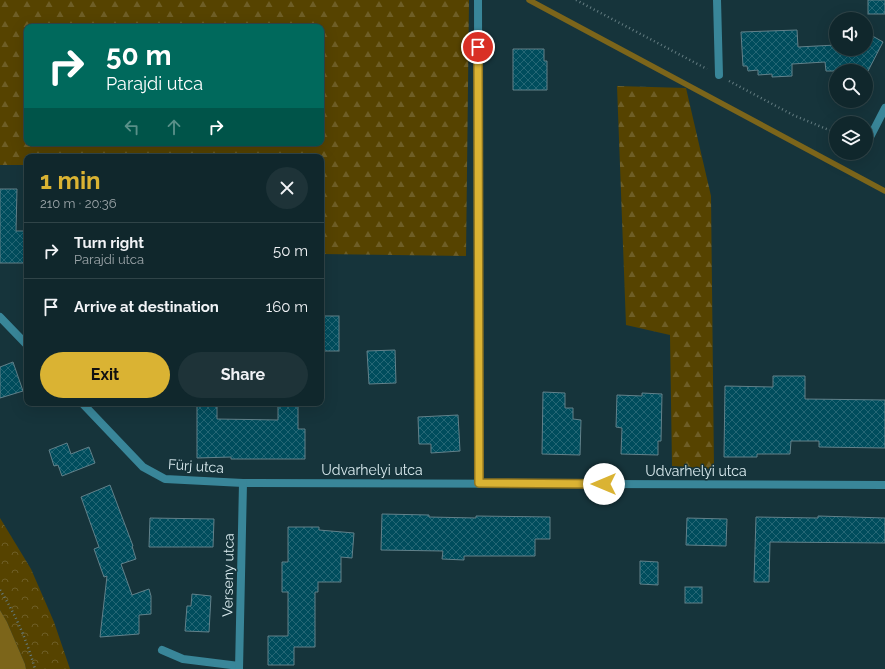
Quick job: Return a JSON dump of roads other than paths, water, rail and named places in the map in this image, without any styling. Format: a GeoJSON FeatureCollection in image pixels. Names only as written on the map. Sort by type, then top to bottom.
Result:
{"type":"FeatureCollection","features":[{"type":"Feature","properties":{"kind":"street"},"geometry":{"type":"LineString","coordinates":[[478,0],[479,483]]}},
{"type":"Feature","properties":{"kind":"street"},"geometry":{"type":"LineString","coordinates":[[717,0],[719,75]]}},
{"type":"Feature","properties":{"kind":"street"},"geometry":{"type":"LineString","coordinates":[[873,131],[885,108]]}},
{"type":"Feature","properties":{"kind":"street"},"geometry":{"type":"LineString","coordinates":[[0,317],[24,343]]}},
{"type":"Feature","properties":{"kind":"street","name":"Fürj utca"},"geometry":{"type":"LineString","coordinates":[[85,406],[143,467],[165,479],[243,483]]}},
{"type":"Feature","properties":{"kind":"street","name":"Udvarhelyi utca"},"geometry":{"type":"LineString","coordinates":[[243,483],[885,485]]}},
{"type":"Feature","properties":{"kind":"street","name":"Verseny utca"},"geometry":{"type":"LineString","coordinates":[[239,667],[243,483]]}},
{"type":"Feature","properties":{"kind":"street"},"geometry":{"type":"LineString","coordinates":[[162,650],[183,659],[239,667]]}},
{"type":"Feature","properties":{"kind":"waterway"},"geometry":{"type":"LineString","coordinates":[[529,0],[885,191]]}}]}
